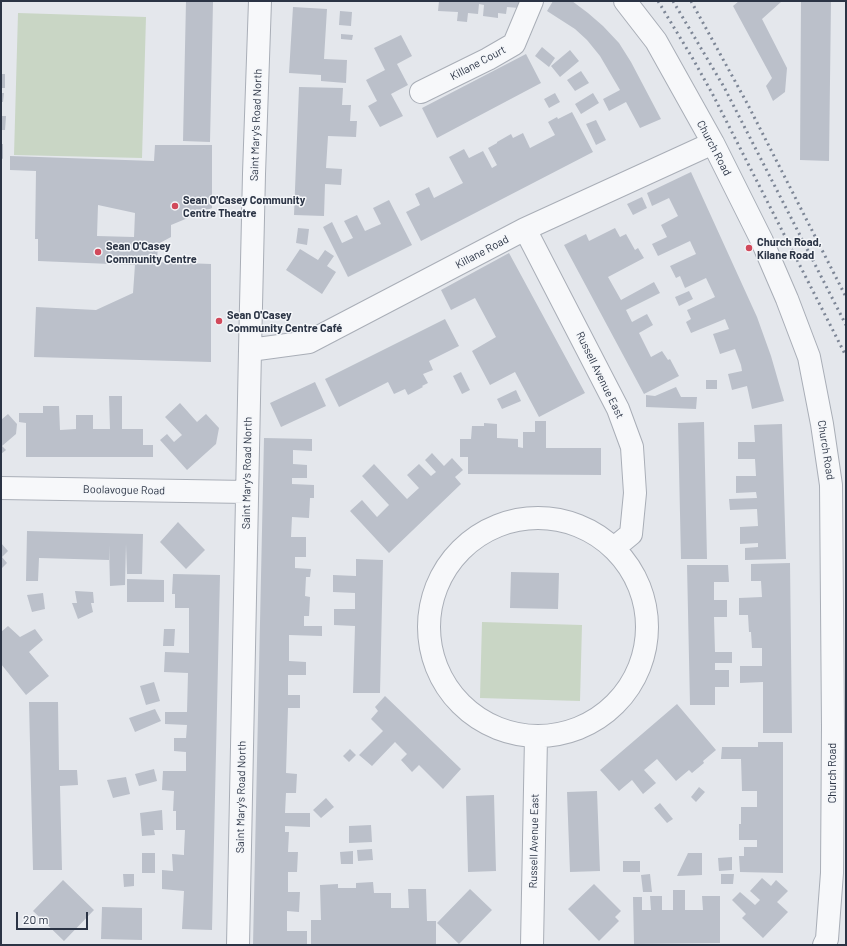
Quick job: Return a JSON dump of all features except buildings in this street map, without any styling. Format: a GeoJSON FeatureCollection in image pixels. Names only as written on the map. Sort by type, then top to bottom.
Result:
{"type":"FeatureCollection","features":[{"type":"Feature","properties":{"kind":"street","name":"Saint Mary's Road North"},"geometry":{"type":"LineString","coordinates":[[238,945],[254,166],[260,1]]}},
{"type":"Feature","properties":{"kind":"street","name":"Killane Court"},"geometry":{"type":"LineString","coordinates":[[421,92],[488,59],[514,44],[532,1]]}},
{"type":"Feature","properties":{"kind":"street","name":"Church Road"},"geometry":{"type":"LineString","coordinates":[[625,1],[656,41],[713,143],[762,241],[787,299],[808,356],[822,424],[831,485],[833,727],[832,873],[827,938],[824,945]]}},
{"type":"Feature","properties":{"kind":"street","name":"Killane Road"},"geometry":{"type":"LineString","coordinates":[[250,350],[309,342],[525,229],[713,143]]}},
{"type":"Feature","properties":{"kind":"street","name":"Russell Avenue East"},"geometry":{"type":"LineString","coordinates":[[525,229],[618,409],[632,447],[635,493],[631,534],[614,548]]}},
{"type":"Feature","properties":{"kind":"street","name":"Boolavogue Road"},"geometry":{"type":"LineString","coordinates":[[1,488],[247,492]]}},
{"type":"Feature","properties":{"kind":"street"},"geometry":{"type":"LineString","coordinates":[[544,518],[567,521],[589,530],[614,548],[627,563],[639,583],[648,621],[646,643],[641,665],[633,682],[625,694],[610,710],[600,718],[569,733],[548,737],[536,737],[513,734],[490,725],[472,715],[450,691],[438,672],[432,655],[429,640],[430,608],[439,581],[444,572],[456,555],[474,538],[498,525],[523,519],[544,518]]}},
{"type":"Feature","properties":{"kind":"street","name":"Russell Avenue East"},"geometry":{"type":"LineString","coordinates":[[532,945],[536,737]]}},
{"type":"Feature","properties":{"kind":"green space"},"geometry":{"type":"Polygon","coordinates":[[[18,13],[146,17],[142,158],[14,155],[18,13]]]}},
{"type":"Feature","properties":{"kind":"green space"},"geometry":{"type":"Polygon","coordinates":[[[482,622],[582,625],[580,701],[480,698],[482,622]]]}},
{"type":"Feature","properties":{"kind":"railway"},"geometry":{"type":"LineString","coordinates":[[658,1],[712,93],[846,356]]}},
{"type":"Feature","properties":{"kind":"railway"},"geometry":{"type":"LineString","coordinates":[[673,1],[724,87],[846,325]]}},
{"type":"Feature","properties":{"kind":"railway"},"geometry":{"type":"LineString","coordinates":[[691,1],[747,103],[846,297]]}},
{"type":"Feature","properties":{"kind":"place","name":"Sean O'Casey Community Centre Theatre"},"geometry":{"type":"Point","coordinates":[175,206]}},
{"type":"Feature","properties":{"kind":"place","name":"Church Road, Kilane Road"},"geometry":{"type":"Point","coordinates":[749,248]}},
{"type":"Feature","properties":{"kind":"place","name":"Sean O'Casey Community Centre"},"geometry":{"type":"Point","coordinates":[98,252]}},
{"type":"Feature","properties":{"kind":"place","name":"Sean O'Casey Community Centre Café"},"geometry":{"type":"Point","coordinates":[219,321]}}]}
